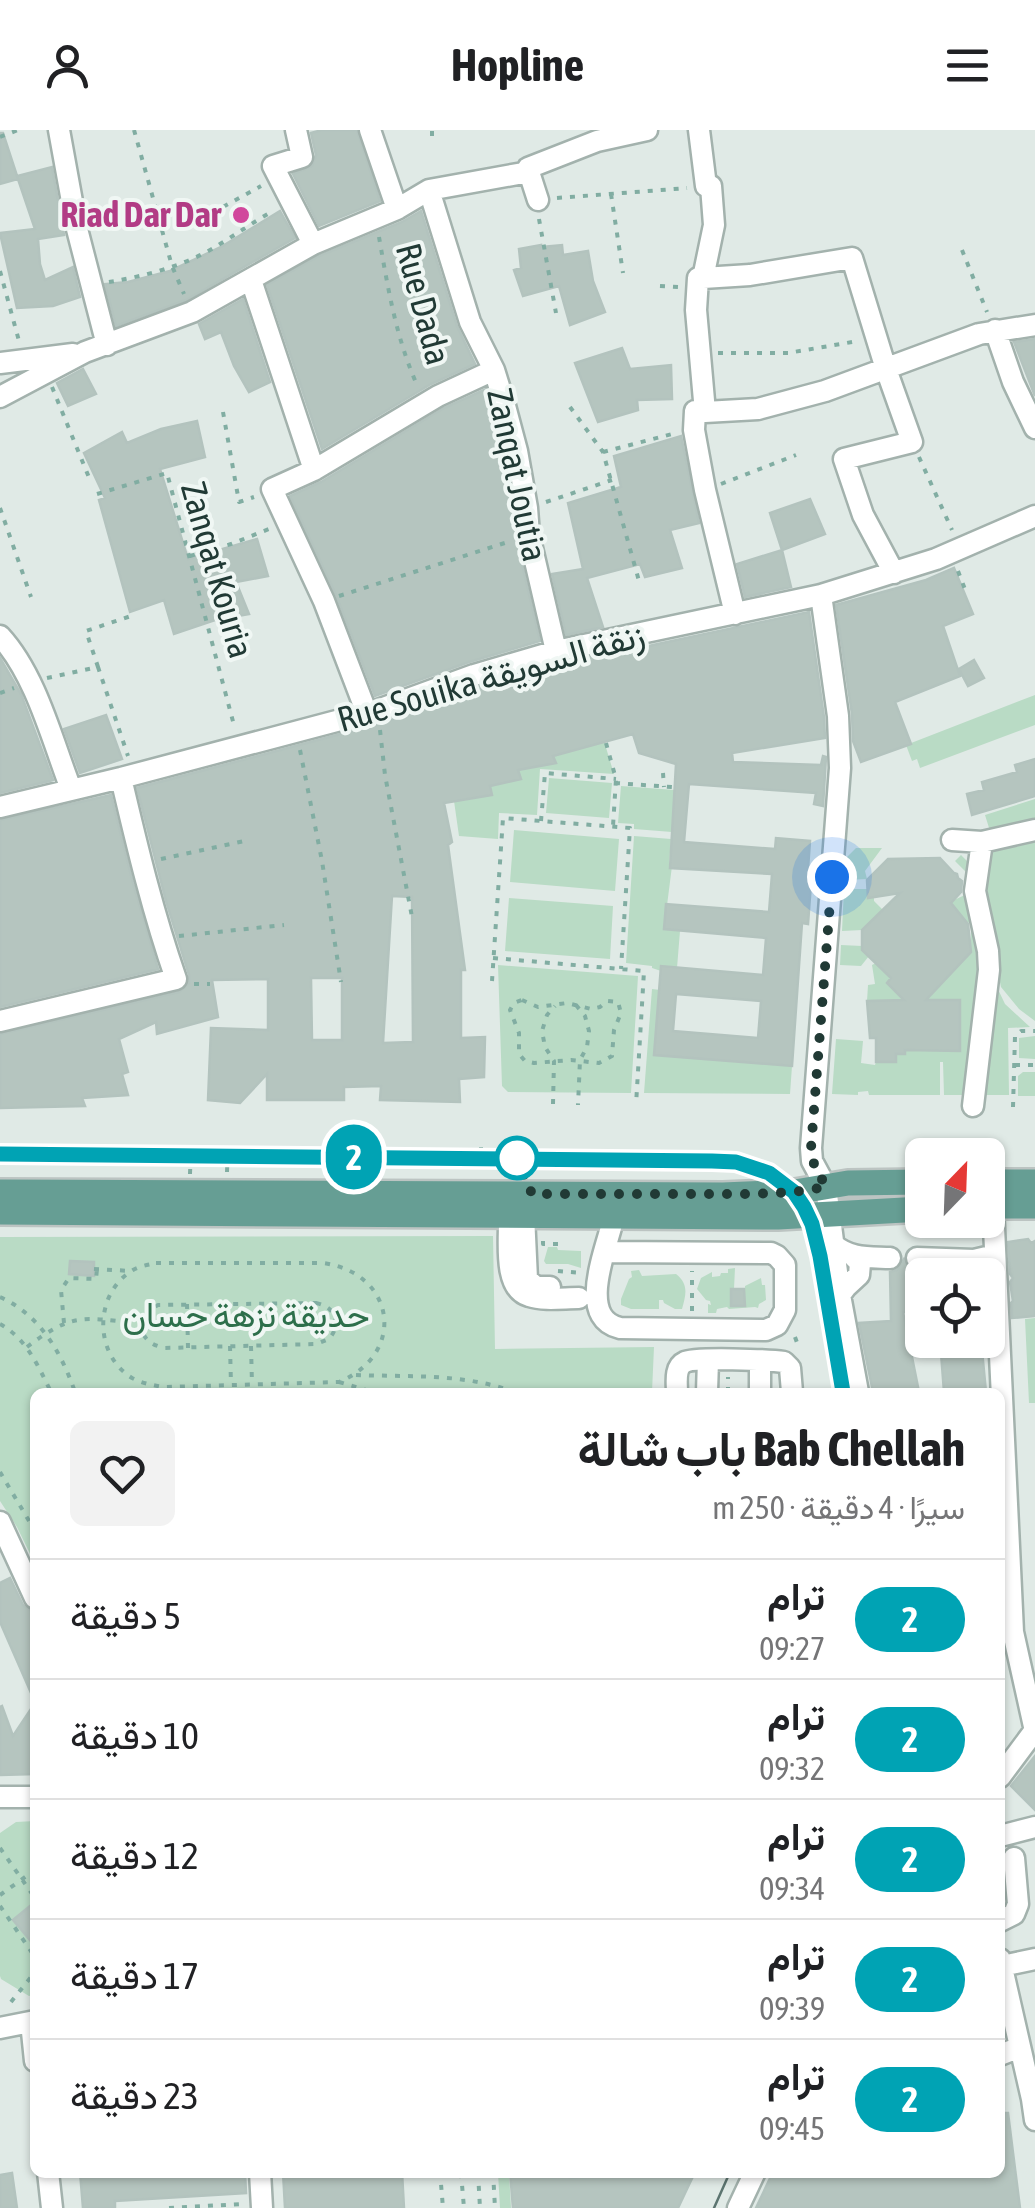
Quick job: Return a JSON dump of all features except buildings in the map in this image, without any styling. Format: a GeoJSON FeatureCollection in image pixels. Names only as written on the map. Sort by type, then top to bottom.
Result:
{"type":"FeatureCollection","features":[{"type":"Feature","properties":{"kind":"main road"},"geometry":{"type":"LineString","coordinates":[[6,1190],[723,1195],[794,1192],[848,1183],[905,1182]]}},
{"type":"Feature","properties":{"kind":"main road"},"geometry":{"type":"LineString","coordinates":[[1005,1192],[1035,1182]]}},
{"type":"Feature","properties":{"kind":"main road"},"geometry":{"type":"LineString","coordinates":[[1005,1201],[1035,1206]]}},
{"type":"Feature","properties":{"kind":"main road"},"geometry":{"type":"LineString","coordinates":[[0,1212],[778,1218],[905,1209]]}},
{"type":"Feature","properties":{"kind":"street"},"geometry":{"type":"LineString","coordinates":[[58,130],[106,345]]}},
{"type":"Feature","properties":{"kind":"street"},"geometry":{"type":"LineString","coordinates":[[370,130],[396,209]]}},
{"type":"Feature","properties":{"kind":"street"},"geometry":{"type":"LineString","coordinates":[[538,200],[528,168],[597,141],[647,130]]}},
{"type":"Feature","properties":{"kind":"street"},"geometry":{"type":"LineString","coordinates":[[699,130],[706,186],[711,186],[714,225],[703,278]]}},
{"type":"Feature","properties":{"kind":"street"},"geometry":{"type":"LineString","coordinates":[[301,131],[302,157],[273,166],[313,244]]}},
{"type":"Feature","properties":{"kind":"street"},"geometry":{"type":"LineString","coordinates":[[0,397],[86,352],[192,312],[313,244],[396,209],[429,190],[529,172]]}},
{"type":"Feature","properties":{"kind":"street","name":"Zanqat Joutia"},"geometry":{"type":"LineString","coordinates":[[429,190],[470,322],[494,370],[516,451],[556,651]]}},
{"type":"Feature","properties":{"kind":"street"},"geometry":{"type":"LineString","coordinates":[[735,614],[705,490],[699,421],[698,278],[750,275],[852,258],[912,442],[844,459],[864,515],[894,573]]}},
{"type":"Feature","properties":{"kind":"street"},"geometry":{"type":"LineString","coordinates":[[251,280],[314,470]]}},
{"type":"Feature","properties":{"kind":"street"},"geometry":{"type":"LineString","coordinates":[[699,421],[825,391],[979,334],[1035,325]]}},
{"type":"Feature","properties":{"kind":"street"},"geometry":{"type":"LineString","coordinates":[[995,330],[1035,428]]}},
{"type":"Feature","properties":{"kind":"street"},"geometry":{"type":"LineString","coordinates":[[0,363],[86,352]]}},
{"type":"Feature","properties":{"kind":"street"},"geometry":{"type":"LineString","coordinates":[[372,711],[272,490],[314,470],[426,402],[494,370]]}},
{"type":"Feature","properties":{"kind":"street","name":"Rue Souika زنقة السويقة"},"geometry":{"type":"LineString","coordinates":[[0,807],[372,711],[474,674],[556,651],[821,595],[894,573],[1035,516]]}},
{"type":"Feature","properties":{"kind":"street"},"geometry":{"type":"LineString","coordinates":[[821,595],[838,716],[840,768],[811,1148],[826,1187],[857,1388]]}},
{"type":"Feature","properties":{"kind":"street"},"geometry":{"type":"LineString","coordinates":[[0,636],[18,657],[70,789]]}},
{"type":"Feature","properties":{"kind":"street"},"geometry":{"type":"LineString","coordinates":[[0,1021],[176,980],[142,863],[128,776]]}},
{"type":"Feature","properties":{"kind":"street"},"geometry":{"type":"LineString","coordinates":[[952,840],[982,842],[1035,830]]}},
{"type":"Feature","properties":{"kind":"street"},"geometry":{"type":"LineString","coordinates":[[973,1106],[988,970],[988,951],[975,891],[982,842]]}},
{"type":"Feature","properties":{"kind":"street"},"geometry":{"type":"LineString","coordinates":[[517,1215],[510,1274],[515,1286],[530,1296],[580,1286]]}},
{"type":"Feature","properties":{"kind":"street"},"geometry":{"type":"LineString","coordinates":[[605,1252],[771,1253],[781,1260],[786,1272],[784,1316],[766,1330],[614,1328],[602,1318],[598,1308],[597,1276],[614,1216]]}},
{"type":"Feature","properties":{"kind":"street"},"geometry":{"type":"LineString","coordinates":[[993,1238],[1000,1388]]}},
{"type":"Feature","properties":{"kind":"street"},"geometry":{"type":"LineString","coordinates":[[833,1244],[854,1257],[861,1267],[859,1276],[840,1295]]}},
{"type":"Feature","properties":{"kind":"street"},"geometry":{"type":"LineString","coordinates":[[982,1258],[995,1255]]}},
{"type":"Feature","properties":{"kind":"street"},"geometry":{"type":"LineString","coordinates":[[854,1257],[890,1258]]}},
{"type":"Feature","properties":{"kind":"street"},"geometry":{"type":"LineString","coordinates":[[677,1388],[678,1372],[682,1363],[689,1360],[780,1360],[792,1372],[792,1388]]}},
{"type":"Feature","properties":{"kind":"street"},"geometry":{"type":"LineString","coordinates":[[708,1360],[708,1388]]}},
{"type":"Feature","properties":{"kind":"street"},"geometry":{"type":"LineString","coordinates":[[760,1360],[760,1388]]}},
{"type":"Feature","properties":{"kind":"street"},"geometry":{"type":"LineString","coordinates":[[1005,1491],[1013,1632],[1035,1730],[1005,1769]]}},
{"type":"Feature","properties":{"kind":"street"},"geometry":{"type":"LineString","coordinates":[[0,1522],[6,1543],[30,1589]]}},
{"type":"Feature","properties":{"kind":"street"},"geometry":{"type":"LineString","coordinates":[[0,1798],[30,1797]]}},
{"type":"Feature","properties":{"kind":"street"},"geometry":{"type":"LineString","coordinates":[[1005,1835],[1035,1827]]}},
{"type":"Feature","properties":{"kind":"street"},"geometry":{"type":"LineString","coordinates":[[1005,1918],[1014,1914],[1018,1904],[1014,1858]]}},
{"type":"Feature","properties":{"kind":"street"},"geometry":{"type":"LineString","coordinates":[[1005,1962],[1035,1959]]}},
{"type":"Feature","properties":{"kind":"street"},"geometry":{"type":"LineString","coordinates":[[1005,2002],[1010,2051],[1034,2106]]}},
{"type":"Feature","properties":{"kind":"street"},"geometry":{"type":"LineString","coordinates":[[0,2028],[30,2023]]}},
{"type":"Feature","properties":{"kind":"street"},"geometry":{"type":"LineString","coordinates":[[49,2178],[52,2208]]}},
{"type":"Feature","properties":{"kind":"street"},"geometry":{"type":"LineString","coordinates":[[260,2178],[262,2205]]}},
{"type":"Feature","properties":{"kind":"street"},"geometry":{"type":"LineString","coordinates":[[738,2208],[752,2178]]}},
{"type":"Feature","properties":{"kind":"path"},"geometry":{"type":"LineString","coordinates":[[0,136],[18,130]]}},
{"type":"Feature","properties":{"kind":"path"},"geometry":{"type":"LineString","coordinates":[[134,130],[172,266],[192,312]]}},
{"type":"Feature","properties":{"kind":"path"},"geometry":{"type":"LineString","coordinates":[[212,213],[278,176]]}},
{"type":"Feature","properties":{"kind":"path"},"geometry":{"type":"LineString","coordinates":[[556,313],[538,200],[706,186]]}},
{"type":"Feature","properties":{"kind":"path"},"geometry":{"type":"LineString","coordinates":[[611,194],[623,273]]}},
{"type":"Feature","properties":{"kind":"path"},"geometry":{"type":"LineString","coordinates":[[90,284],[172,266],[218,246],[291,202]]}},
{"type":"Feature","properties":{"kind":"path","name":"Rue Dada"},"geometry":{"type":"LineString","coordinates":[[376,218],[405,359],[426,402]]}},
{"type":"Feature","properties":{"kind":"path"},"geometry":{"type":"LineString","coordinates":[[962,250],[995,330]]}},
{"type":"Feature","properties":{"kind":"path"},"geometry":{"type":"LineString","coordinates":[[0,271],[24,360]]}},
{"type":"Feature","properties":{"kind":"path"},"geometry":{"type":"LineString","coordinates":[[699,353],[788,352],[877,337]]}},
{"type":"Feature","properties":{"kind":"path"},"geometry":{"type":"LineString","coordinates":[[47,374],[90,480]]}},
{"type":"Feature","properties":{"kind":"path"},"geometry":{"type":"LineString","coordinates":[[570,407],[603,452],[639,581]]}},
{"type":"Feature","properties":{"kind":"path"},"geometry":{"type":"LineString","coordinates":[[223,412],[239,502],[272,490]]}},
{"type":"Feature","properties":{"kind":"path"},"geometry":{"type":"LineString","coordinates":[[603,452],[699,421]]}},
{"type":"Feature","properties":{"kind":"path"},"geometry":{"type":"LineString","coordinates":[[912,442],[956,550],[966,592]]}},
{"type":"Feature","properties":{"kind":"path"},"geometry":{"type":"LineString","coordinates":[[705,490],[796,455]]}},
{"type":"Feature","properties":{"kind":"path","name":"Zanqat Kouria"},"geometry":{"type":"LineString","coordinates":[[97,494],[167,473],[240,748]]}},
{"type":"Feature","properties":{"kind":"path"},"geometry":{"type":"LineString","coordinates":[[528,508],[612,480]]}},
{"type":"Feature","properties":{"kind":"path"},"geometry":{"type":"LineString","coordinates":[[0,508],[31,597]]}},
{"type":"Feature","properties":{"kind":"path"},"geometry":{"type":"LineString","coordinates":[[190,556],[287,522]]}},
{"type":"Feature","properties":{"kind":"path"},"geometry":{"type":"LineString","coordinates":[[324,601],[530,535]]}},
{"type":"Feature","properties":{"kind":"path"},"geometry":{"type":"LineString","coordinates":[[128,776],[86,631],[134,615]]}},
{"type":"Feature","properties":{"kind":"path"},"geometry":{"type":"LineString","coordinates":[[29,682],[98,668]]}},
{"type":"Feature","properties":{"kind":"path"},"geometry":{"type":"LineString","coordinates":[[372,711],[412,917]]}},
{"type":"Feature","properties":{"kind":"path"},"geometry":{"type":"LineString","coordinates":[[296,731],[342,982]]}},
{"type":"Feature","properties":{"kind":"path"},"geometry":{"type":"LineString","coordinates":[[606,743],[616,781],[613,826]]}},
{"type":"Feature","properties":{"kind":"path"},"geometry":{"type":"LineString","coordinates":[[541,821],[545,773],[672,787]]}},
{"type":"Feature","properties":{"kind":"path"},"geometry":{"type":"LineString","coordinates":[[646,773],[646,785]]}},
{"type":"Feature","properties":{"kind":"path"},"geometry":{"type":"LineString","coordinates":[[664,773],[664,787]]}},
{"type":"Feature","properties":{"kind":"path"},"geometry":{"type":"LineString","coordinates":[[492,981],[503,818],[630,828],[621,969]]}},
{"type":"Feature","properties":{"kind":"path"},"geometry":{"type":"LineString","coordinates":[[142,863],[250,840]]}},
{"type":"Feature","properties":{"kind":"path"},"geometry":{"type":"LineString","coordinates":[[162,938],[284,924]]}},
{"type":"Feature","properties":{"kind":"path"},"geometry":{"type":"LineString","coordinates":[[493,958],[644,971],[636,1105]]}},
{"type":"Feature","properties":{"kind":"path"},"geometry":{"type":"LineString","coordinates":[[614,1000],[621,1009],[612,1056],[599,1063],[580,1060],[534,1064],[521,1058],[520,1032],[511,1006],[518,1001],[538,1007],[575,1004],[590,1009],[614,1000]]}},
{"type":"Feature","properties":{"kind":"path"},"geometry":{"type":"LineString","coordinates":[[553,1104],[554,1061],[545,1047],[542,1031],[558,1004]]}},
{"type":"Feature","properties":{"kind":"path"},"geometry":{"type":"LineString","coordinates":[[575,1004],[585,1016],[589,1031],[580,1060],[578,1104]]}},
{"type":"Feature","properties":{"kind":"path"},"geometry":{"type":"LineString","coordinates":[[1013,1107],[1015,1036],[1021,1031],[1035,1031]]}},
{"type":"Feature","properties":{"kind":"path"},"geometry":{"type":"LineString","coordinates":[[1014,1065],[1035,1066]]}},
{"type":"Feature","properties":{"kind":"path"},"geometry":{"type":"LineString","coordinates":[[226,1177],[228,1147]]}},
{"type":"Feature","properties":{"kind":"path"},"geometry":{"type":"LineString","coordinates":[[156,1262],[323,1263],[356,1273],[370,1284],[384,1316],[384,1333],[368,1364],[339,1382],[163,1386],[146,1384],[118,1366],[109,1352],[102,1319],[114,1288],[132,1271],[156,1262]]}},
{"type":"Feature","properties":{"kind":"path"},"geometry":{"type":"LineString","coordinates":[[692,1266],[692,1316]]}},
{"type":"Feature","properties":{"kind":"path"},"geometry":{"type":"LineString","coordinates":[[64,1323],[61,1290],[69,1278],[96,1278],[96,1269],[132,1271]]}},
{"type":"Feature","properties":{"kind":"path"},"geometry":{"type":"LineString","coordinates":[[550,1270],[580,1286]]}},
{"type":"Feature","properties":{"kind":"path"},"geometry":{"type":"LineString","coordinates":[[0,1297],[30,1314],[46,1332],[73,1388]]}},
{"type":"Feature","properties":{"kind":"path"},"geometry":{"type":"LineString","coordinates":[[316,1303],[329,1308],[336,1327],[323,1343],[158,1348],[146,1339],[142,1326],[146,1312],[158,1305],[187,1304],[316,1303]]}},
{"type":"Feature","properties":{"kind":"path"},"geometry":{"type":"LineString","coordinates":[[187,1304],[188,1348]]}},
{"type":"Feature","properties":{"kind":"path"},"geometry":{"type":"LineString","coordinates":[[27,1347],[64,1323],[85,1318],[135,1324]]}},
{"type":"Feature","properties":{"kind":"path"},"geometry":{"type":"LineString","coordinates":[[0,1324],[27,1347],[49,1388]]}},
{"type":"Feature","properties":{"kind":"path"},"geometry":{"type":"LineString","coordinates":[[230,1346],[231,1385]]}},
{"type":"Feature","properties":{"kind":"path"},"geometry":{"type":"LineString","coordinates":[[251,1346],[252,1384]]}},
{"type":"Feature","properties":{"kind":"path"},"geometry":{"type":"LineString","coordinates":[[355,1375],[465,1379],[503,1388]]}},
{"type":"Feature","properties":{"kind":"path"},"geometry":{"type":"LineString","coordinates":[[339,1382],[359,1388]]}},
{"type":"Feature","properties":{"kind":"path"},"geometry":{"type":"LineString","coordinates":[[321,1384],[327,1388]]}},
{"type":"Feature","properties":{"kind":"path"},"geometry":{"type":"LineString","coordinates":[[0,1472],[30,1523]]}},
{"type":"Feature","properties":{"kind":"path"},"geometry":{"type":"LineString","coordinates":[[0,1848],[30,1891]]}},
{"type":"Feature","properties":{"kind":"path"},"geometry":{"type":"LineString","coordinates":[[0,1895],[30,1873]]}},
{"type":"Feature","properties":{"kind":"path"},"geometry":{"type":"LineString","coordinates":[[0,1906],[30,1949]]}},
{"type":"Feature","properties":{"kind":"path"},"geometry":{"type":"LineString","coordinates":[[11,2002],[30,1978]]}},
{"type":"Feature","properties":{"kind":"path"},"geometry":{"type":"LineString","coordinates":[[440,2178],[443,2208]]}},
{"type":"Feature","properties":{"kind":"path"},"geometry":{"type":"LineString","coordinates":[[461,2178],[464,2208]]}},
{"type":"Feature","properties":{"kind":"path"},"geometry":{"type":"LineString","coordinates":[[477,2178],[480,2208]]}},
{"type":"Feature","properties":{"kind":"path"},"geometry":{"type":"LineString","coordinates":[[493,2178],[495,2208]]}},
{"type":"Feature","properties":{"kind":"path"},"geometry":{"type":"LineString","coordinates":[[169,2208],[262,2205]]}},
{"type":"Feature","properties":{"kind":"green space"},"geometry":{"type":"Polygon","coordinates":[[[1035,695],[1035,725],[920,768],[917,759],[912,761],[906,745],[1035,695]]]}},
{"type":"Feature","properties":{"kind":"green space"},"geometry":{"type":"Polygon","coordinates":[[[604,741],[614,774],[540,769],[537,815],[499,813],[498,839],[459,836],[454,801],[491,795],[490,786],[521,779],[517,767],[555,763],[553,756],[604,741]]]}},
{"type":"Feature","properties":{"kind":"green space"},"geometry":{"type":"Polygon","coordinates":[[[549,778],[612,783],[609,818],[546,813],[549,778]]]}},
{"type":"Feature","properties":{"kind":"green space"},"geometry":{"type":"Polygon","coordinates":[[[621,786],[675,790],[672,832],[634,829],[634,824],[618,823],[621,786]]]}},
{"type":"Feature","properties":{"kind":"green space"},"geometry":{"type":"Polygon","coordinates":[[[1035,799],[1035,821],[990,831],[985,815],[1035,799]]]}},
{"type":"Feature","properties":{"kind":"green space"},"geometry":{"type":"Polygon","coordinates":[[[514,830],[619,839],[615,891],[510,882],[514,830]]]}},
{"type":"Feature","properties":{"kind":"green space"},"geometry":{"type":"Polygon","coordinates":[[[634,836],[671,839],[672,866],[664,929],[680,931],[677,968],[661,971],[626,963],[634,836]]]}},
{"type":"Feature","properties":{"kind":"green space"},"geometry":{"type":"Polygon","coordinates":[[[1035,838],[1035,1021],[1001,987],[981,896],[987,853],[1035,838]]]}},
{"type":"Feature","properties":{"kind":"green space"},"geometry":{"type":"Polygon","coordinates":[[[856,848],[882,848],[865,871],[867,879],[845,880],[847,857],[856,848]]]}},
{"type":"Feature","properties":{"kind":"green space"},"geometry":{"type":"Polygon","coordinates":[[[961,855],[973,867],[985,957],[971,1095],[944,1095],[943,1062],[940,1095],[869,1095],[868,1091],[858,1095],[832,1094],[836,1039],[863,1041],[861,1063],[875,1065],[896,1062],[896,1054],[904,1054],[905,1050],[959,1050],[945,1013],[924,999],[943,982],[938,978],[971,952],[971,924],[944,910],[967,894],[967,873],[955,861],[961,855]]]}},
{"type":"Feature","properties":{"kind":"green space"},"geometry":{"type":"Polygon","coordinates":[[[844,889],[867,889],[868,897],[874,897],[883,910],[862,930],[842,931],[844,889]]]}},
{"type":"Feature","properties":{"kind":"green space"},"geometry":{"type":"Polygon","coordinates":[[[509,898],[613,906],[610,959],[505,951],[509,898]]]}},
{"type":"Feature","properties":{"kind":"green space"},"geometry":{"type":"Polygon","coordinates":[[[841,945],[862,946],[869,956],[861,966],[840,965],[841,945]]]}},
{"type":"Feature","properties":{"kind":"green space"},"geometry":{"type":"Polygon","coordinates":[[[876,963],[891,978],[887,983],[903,1000],[867,1001],[868,985],[875,984],[872,965],[876,963]]]}},
{"type":"Feature","properties":{"kind":"green space"},"geometry":{"type":"Polygon","coordinates":[[[498,965],[638,976],[631,1093],[508,1092],[502,1086],[498,965]]]}},
{"type":"Feature","properties":{"kind":"green space"},"geometry":{"type":"Polygon","coordinates":[[[995,983],[1005,1004],[1030,1027],[1008,1028],[1009,1095],[979,1095],[995,983]]]}},
{"type":"Feature","properties":{"kind":"green space"},"geometry":{"type":"Polygon","coordinates":[[[652,989],[660,990],[655,1055],[792,1066],[790,1094],[644,1093],[652,989]]]}},
{"type":"Feature","properties":{"kind":"green space"},"geometry":{"type":"Polygon","coordinates":[[[1035,1036],[1035,1059],[1019,1058],[1019,1038],[1035,1036]]]}},
{"type":"Feature","properties":{"kind":"green space"},"geometry":{"type":"Polygon","coordinates":[[[1035,1072],[1035,1096],[1018,1096],[1018,1076],[1035,1072]]]}},
{"type":"Feature","properties":{"kind":"green space","name":"حديقة نزهة حسان"},"geometry":{"type":"Polygon","coordinates":[[[493,1236],[495,1349],[654,1347],[652,1388],[30,1388],[30,1554],[0,1501],[0,1237],[493,1236]]]}},
{"type":"Feature","properties":{"kind":"green space"},"geometry":{"type":"Polygon","coordinates":[[[548,1247],[581,1251],[581,1268],[546,1264],[548,1247]]]}},
{"type":"Feature","properties":{"kind":"green space"},"geometry":{"type":"Polygon","coordinates":[[[735,1268],[731,1306],[745,1305],[745,1286],[761,1278],[766,1300],[758,1308],[727,1307],[708,1313],[710,1301],[697,1289],[701,1278],[712,1272],[712,1277],[720,1276],[735,1268]]]}},
{"type":"Feature","properties":{"kind":"green space"},"geometry":{"type":"Polygon","coordinates":[[[639,1270],[642,1276],[676,1274],[685,1286],[682,1309],[663,1300],[659,1300],[659,1309],[621,1305],[631,1271],[639,1270]]]}},
{"type":"Feature","properties":{"kind":"green space"},"geometry":{"type":"Polygon","coordinates":[[[1035,1318],[1035,1403],[1029,1403],[1025,1319],[1035,1318]]]}},
{"type":"Feature","properties":{"kind":"green space"},"geometry":{"type":"Polygon","coordinates":[[[30,1821],[29,1996],[0,1976],[0,1833],[16,1822],[30,1821]]]}},
{"type":"Feature","properties":{"kind":"green space"},"geometry":{"type":"Polygon","coordinates":[[[498,2178],[509,2178],[511,2208],[500,2208],[498,2178]]]}},
{"type":"Feature","properties":{"kind":"tram line","name":"2"},"geometry":{"type":"LineString","coordinates":[[0,1154],[712,1161],[754,1167],[779,1179],[794,1192],[812,1224],[842,1388]]}},
{"type":"Feature","properties":{"kind":"tram line"},"geometry":{"type":"LineString","coordinates":[[0,1155],[712,1161],[743,1165],[785,1184],[808,1218],[821,1264],[842,1388]]}},
{"type":"Feature","properties":{"kind":"tram line"},"geometry":{"type":"LineString","coordinates":[[714,2208],[727,2178]]}},
{"type":"Feature","properties":{"kind":"place","name":"Riad Dar Dar"},"geometry":{"type":"Point","coordinates":[241,215]}},
{"type":"Feature","properties":{"kind":"route"},"geometry":{"type":"LineString","coordinates":[[517,1158],[532,1194],[753,1194],[826,1187],[811,1148],[832,877]]}}]}
